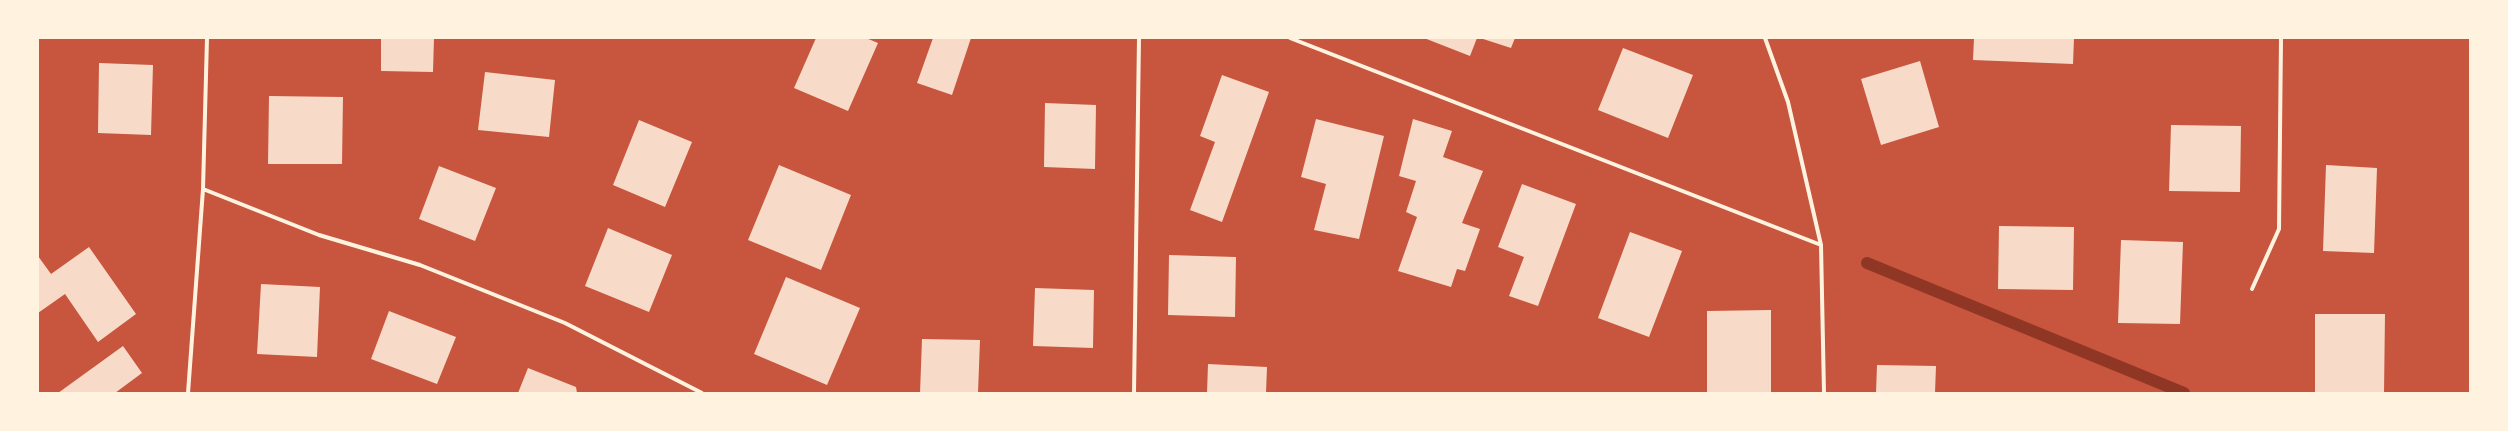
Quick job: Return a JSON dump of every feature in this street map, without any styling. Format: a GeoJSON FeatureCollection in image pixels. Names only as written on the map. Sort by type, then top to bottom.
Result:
{"type":"FeatureCollection","features":[{"type":"Feature","properties":{"kind":"street"},"geometry":{"type":"LineString","coordinates":[[188,393],[203,188],[206,38]]}},
{"type":"Feature","properties":{"kind":"street"},"geometry":{"type":"LineString","coordinates":[[1134,393],[1138,38]]}},
{"type":"Feature","properties":{"kind":"street"},"geometry":{"type":"LineString","coordinates":[[1290,38],[1821,245]]}},
{"type":"Feature","properties":{"kind":"street"},"geometry":{"type":"LineString","coordinates":[[1765,38],[1788,102],[1821,245],[1824,393]]}},
{"type":"Feature","properties":{"kind":"street"},"geometry":{"type":"LineString","coordinates":[[2252,289],[2279,230],[2281,38]]}},
{"type":"Feature","properties":{"kind":"street"},"geometry":{"type":"LineString","coordinates":[[203,188],[319,235],[420,265],[558,320],[702,393]]}},
{"type":"Feature","properties":{"kind":"building"},"geometry":{"type":"Polygon","coordinates":[[[381,38],[434,38],[433,72],[381,71],[381,38]]]}},
{"type":"Feature","properties":{"kind":"building"},"geometry":{"type":"Polygon","coordinates":[[[816,38],[866,38],[878,43],[848,111],[794,88],[816,38]]]}},
{"type":"Feature","properties":{"kind":"building"},"geometry":{"type":"Polygon","coordinates":[[[933,38],[971,38],[952,95],[917,83],[933,38]]]}},
{"type":"Feature","properties":{"kind":"building"},"geometry":{"type":"Polygon","coordinates":[[[1424,38],[1477,38],[1470,56],[1424,38]]]}},
{"type":"Feature","properties":{"kind":"building"},"geometry":{"type":"Polygon","coordinates":[[[1480,38],[1515,38],[1511,48],[1480,38]]]}},
{"type":"Feature","properties":{"kind":"building"},"geometry":{"type":"Polygon","coordinates":[[[1974,38],[2074,38],[2073,64],[1973,60],[1974,38]]]}},
{"type":"Feature","properties":{"kind":"building"},"geometry":{"type":"Polygon","coordinates":[[[1623,48],[1693,75],[1668,138],[1598,110],[1623,48]]]}},
{"type":"Feature","properties":{"kind":"building"},"geometry":{"type":"Polygon","coordinates":[[[1920,61],[1939,127],[1881,145],[1861,79],[1920,61]]]}},
{"type":"Feature","properties":{"kind":"building"},"geometry":{"type":"Polygon","coordinates":[[[99,63],[153,65],[151,135],[98,133],[99,63]]]}},
{"type":"Feature","properties":{"kind":"building"},"geometry":{"type":"Polygon","coordinates":[[[485,72],[555,80],[549,137],[478,130],[485,72]]]}},
{"type":"Feature","properties":{"kind":"building"},"geometry":{"type":"Polygon","coordinates":[[[1222,75],[1269,92],[1222,222],[1190,210],[1215,142],[1200,136],[1222,75]]]}},
{"type":"Feature","properties":{"kind":"building"},"geometry":{"type":"Polygon","coordinates":[[[269,96],[343,97],[342,164],[268,164],[269,96]]]}},
{"type":"Feature","properties":{"kind":"building"},"geometry":{"type":"Polygon","coordinates":[[[1045,103],[1096,105],[1095,169],[1044,167],[1045,103]]]}},
{"type":"Feature","properties":{"kind":"building"},"geometry":{"type":"Polygon","coordinates":[[[1316,119],[1384,136],[1359,239],[1314,230],[1326,184],[1301,177],[1316,119]]]}},
{"type":"Feature","properties":{"kind":"building"},"geometry":{"type":"Polygon","coordinates":[[[1413,119],[1452,131],[1443,157],[1483,171],[1462,223],[1480,229],[1465,271],[1457,269],[1451,287],[1398,271],[1417,217],[1406,212],[1416,181],[1399,176],[1413,119]]]}},
{"type":"Feature","properties":{"kind":"building"},"geometry":{"type":"Polygon","coordinates":[[[639,120],[692,142],[665,207],[613,185],[639,120]]]}},
{"type":"Feature","properties":{"kind":"building"},"geometry":{"type":"Polygon","coordinates":[[[2171,125],[2241,126],[2240,192],[2169,191],[2171,125]]]}},
{"type":"Feature","properties":{"kind":"building"},"geometry":{"type":"Polygon","coordinates":[[[779,165],[851,195],[821,270],[748,240],[779,165]]]}},
{"type":"Feature","properties":{"kind":"building"},"geometry":{"type":"Polygon","coordinates":[[[2326,165],[2377,168],[2374,253],[2323,251],[2326,165]]]}},
{"type":"Feature","properties":{"kind":"building"},"geometry":{"type":"Polygon","coordinates":[[[439,166],[496,188],[475,241],[419,219],[439,166]]]}},
{"type":"Feature","properties":{"kind":"building"},"geometry":{"type":"Polygon","coordinates":[[[1522,184],[1576,204],[1538,306],[1509,296],[1524,257],[1498,247],[1522,184]]]}},
{"type":"Feature","properties":{"kind":"building"},"geometry":{"type":"Polygon","coordinates":[[[1999,226],[2074,227],[2073,290],[1998,289],[1999,226]]]}},
{"type":"Feature","properties":{"kind":"building"},"geometry":{"type":"Polygon","coordinates":[[[608,228],[672,255],[649,312],[585,286],[608,228]]]}},
{"type":"Feature","properties":{"kind":"building"},"geometry":{"type":"Polygon","coordinates":[[[1630,232],[1682,251],[1649,337],[1598,318],[1630,232]]]}},
{"type":"Feature","properties":{"kind":"building"},"geometry":{"type":"Polygon","coordinates":[[[2121,240],[2183,242],[2180,324],[2118,323],[2121,240]]]}},
{"type":"Feature","properties":{"kind":"building"},"geometry":{"type":"Polygon","coordinates":[[[89,247],[136,314],[98,342],[65,294],[38,313],[38,256],[51,274],[89,247]]]}},
{"type":"Feature","properties":{"kind":"building"},"geometry":{"type":"Polygon","coordinates":[[[1169,255],[1236,257],[1235,317],[1168,315],[1169,255]]]}},
{"type":"Feature","properties":{"kind":"building"},"geometry":{"type":"Polygon","coordinates":[[[786,277],[860,308],[827,385],[754,354],[786,277]]]}},
{"type":"Feature","properties":{"kind":"building"},"geometry":{"type":"Polygon","coordinates":[[[261,284],[320,287],[317,357],[257,354],[261,284]]]}},
{"type":"Feature","properties":{"kind":"building"},"geometry":{"type":"Polygon","coordinates":[[[1035,288],[1094,290],[1093,348],[1033,346],[1035,288]]]}},
{"type":"Feature","properties":{"kind":"building"},"geometry":{"type":"Polygon","coordinates":[[[1771,310],[1771,393],[1707,393],[1707,311],[1771,310]]]}},
{"type":"Feature","properties":{"kind":"building"},"geometry":{"type":"Polygon","coordinates":[[[389,311],[456,337],[437,384],[371,359],[389,311]]]}},
{"type":"Feature","properties":{"kind":"building"},"geometry":{"type":"Polygon","coordinates":[[[2315,314],[2385,314],[2384,393],[2315,393],[2315,314]]]}},
{"type":"Feature","properties":{"kind":"building"},"geometry":{"type":"Polygon","coordinates":[[[922,339],[980,340],[978,393],[920,393],[922,339]]]}},
{"type":"Feature","properties":{"kind":"building"},"geometry":{"type":"Polygon","coordinates":[[[123,346],[142,373],[115,393],[58,393],[123,346]]]}},
{"type":"Feature","properties":{"kind":"building"},"geometry":{"type":"Polygon","coordinates":[[[1208,364],[1267,367],[1266,393],[1207,393],[1208,364]]]}},
{"type":"Feature","properties":{"kind":"building"},"geometry":{"type":"Polygon","coordinates":[[[1877,365],[1936,366],[1935,393],[1876,393],[1877,365]]]}},
{"type":"Feature","properties":{"kind":"building"},"geometry":{"type":"Polygon","coordinates":[[[528,368],[576,387],[577,393],[518,393],[528,368]]]}},
{"type":"Feature","properties":{"kind":"waterway"},"geometry":{"type":"LineString","coordinates":[[1867,263],[2184,393]]}}]}
